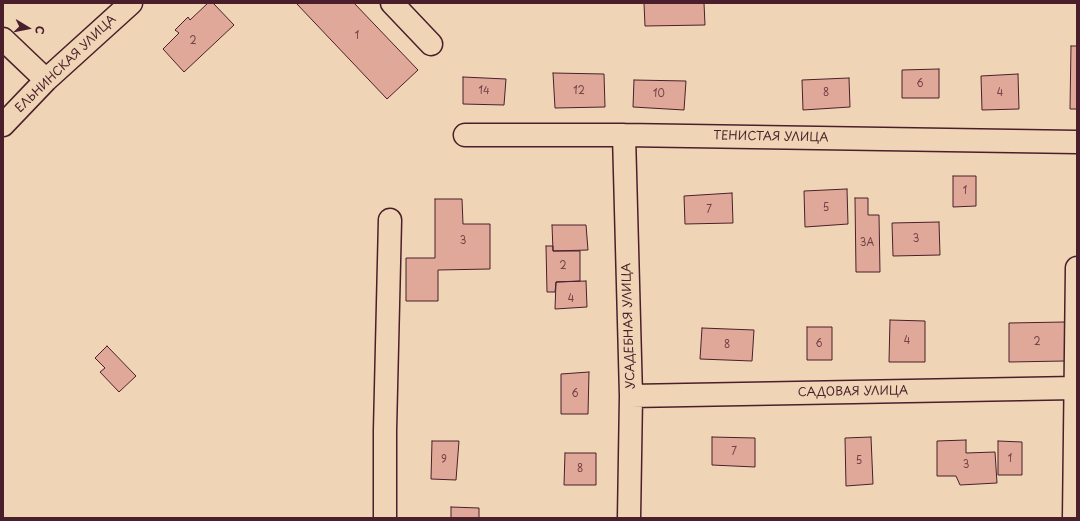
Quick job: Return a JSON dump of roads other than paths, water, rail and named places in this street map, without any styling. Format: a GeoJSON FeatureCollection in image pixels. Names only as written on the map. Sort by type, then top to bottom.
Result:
{"type":"FeatureCollection","features":[{"type":"Feature","properties":{"kind":"street","name":"ЕЛЬНИНСКАЯ УЛИЦА"},"geometry":{"type":"LineString","coordinates":[[3,126],[46,80],[131,3]]}},
{"type":"Feature","properties":{"kind":"street"},"geometry":{"type":"LineString","coordinates":[[392,3],[431,44]]}},
{"type":"Feature","properties":{"kind":"street"},"geometry":{"type":"LineString","coordinates":[[3,39],[46,80]]}},
{"type":"Feature","properties":{"kind":"street","name":"ТЕНИСТАЯ УЛИЦА"},"geometry":{"type":"LineString","coordinates":[[465,135],[624,135],[1077,142]]}},
{"type":"Feature","properties":{"kind":"street","name":"УСАДЕБНАЯ УЛИЦА"},"geometry":{"type":"LineString","coordinates":[[624,135],[631,396],[629,518]]}},
{"type":"Feature","properties":{"kind":"street"},"geometry":{"type":"LineString","coordinates":[[385,518],[385,430],[390,220]]}},
{"type":"Feature","properties":{"kind":"street"},"geometry":{"type":"LineString","coordinates":[[1074,518],[1077,268]]}},
{"type":"Feature","properties":{"kind":"street","name":"САДОВАЯ УЛИЦА"},"geometry":{"type":"LineString","coordinates":[[631,396],[1075,388]]}}]}
